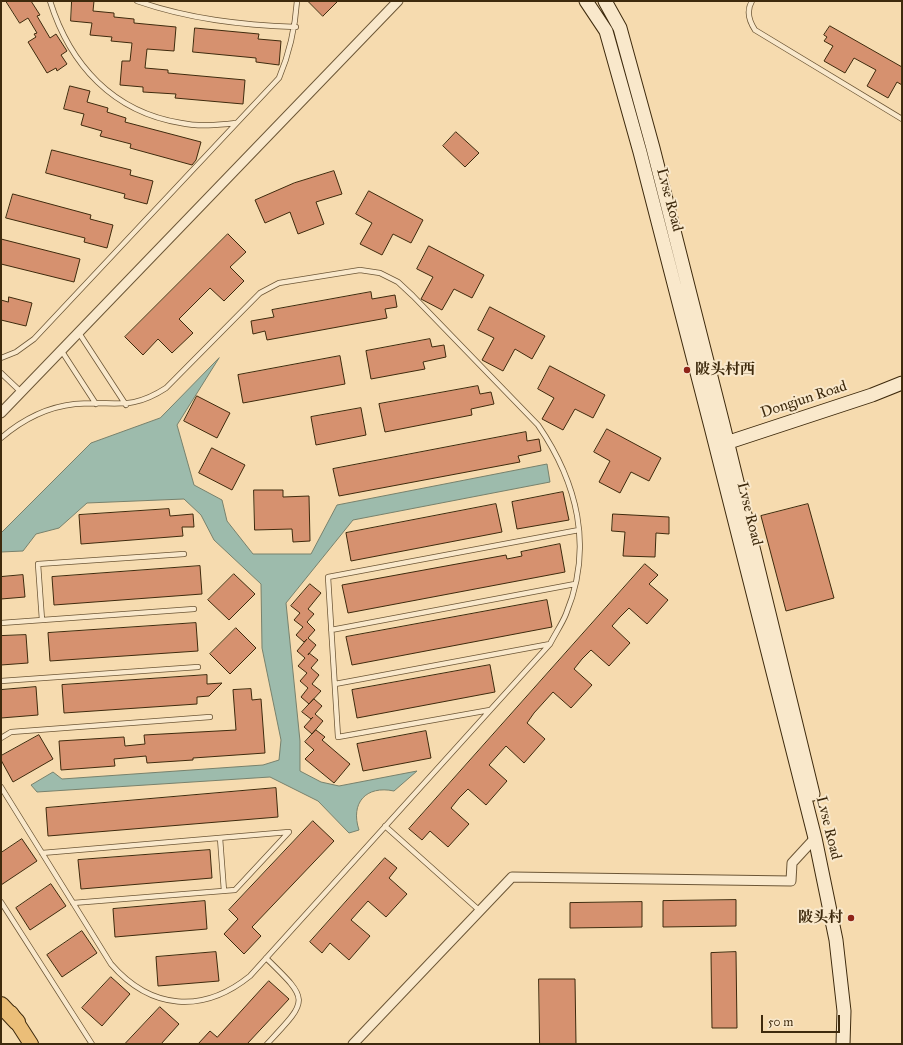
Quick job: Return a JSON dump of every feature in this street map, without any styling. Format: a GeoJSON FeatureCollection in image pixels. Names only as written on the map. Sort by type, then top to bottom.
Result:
{"type":"FeatureCollection","features":[{"type":"Feature","properties":{"kind":"highway"},"geometry":{"type":"LineString","coordinates":[[1,1005],[17,1022]]}},
{"type":"Feature","properties":{"kind":"main road","name":"Lvse Road"},"geometry":{"type":"LineString","coordinates":[[586,1],[606,31],[774,628],[838,903],[852,1010],[852,1044]]}},
{"type":"Feature","properties":{"kind":"main road","name":"Lvse Road"},"geometry":{"type":"LineString","coordinates":[[605,1],[620,28],[653,148],[814,838],[836,940],[844,1011],[843,1044]]}},
{"type":"Feature","properties":{"kind":"main road","name":"Dongjun Road"},"geometry":{"type":"LineString","coordinates":[[722,444],[901,386]]}},
{"type":"Feature","properties":{"kind":"main road"},"geometry":{"type":"LineString","coordinates":[[1,998],[31,1044]]}},
{"type":"Feature","properties":{"kind":"street"},"geometry":{"type":"LineString","coordinates":[[1,413],[398,1]]}},
{"type":"Feature","properties":{"kind":"street"},"geometry":{"type":"LineString","coordinates":[[353,1044],[512,877],[791,881],[792,863],[814,838]]}},
{"type":"Feature","properties":{"kind":"lane"},"geometry":{"type":"LineString","coordinates":[[50,1],[61,31],[70,49],[86,71],[106,90],[129,105],[154,117],[181,124],[208,126],[236,123]]}},
{"type":"Feature","properties":{"kind":"lane"},"geometry":{"type":"LineString","coordinates":[[137,1],[202,18],[249,25],[296,27]]}},
{"type":"Feature","properties":{"kind":"lane"},"geometry":{"type":"LineString","coordinates":[[1,358],[16,352],[34,339],[278,78],[289,53],[296,27],[298,1]]}},
{"type":"Feature","properties":{"kind":"lane"},"geometry":{"type":"LineString","coordinates":[[752,1],[748,13],[750,22],[755,30],[902,119]]}},
{"type":"Feature","properties":{"kind":"lane"},"geometry":{"type":"LineString","coordinates":[[1,438],[15,427],[34,416],[54,409],[75,404],[126,405],[154,396],[166,388],[260,293],[279,283],[360,270],[380,273],[398,282],[413,296],[538,426],[554,449],[566,475],[575,502],[579,530],[579,558],[575,584],[566,614],[550,644],[266,958],[245,980],[221,995],[204,1000],[186,1002],[169,1000],[152,996],[136,988],[122,977],[111,964],[1,787]]}},
{"type":"Feature","properties":{"kind":"lane"},"geometry":{"type":"LineString","coordinates":[[78,332],[126,405]]}},
{"type":"Feature","properties":{"kind":"lane"},"geometry":{"type":"LineString","coordinates":[[61,350],[96,404]]}},
{"type":"Feature","properties":{"kind":"lane"},"geometry":{"type":"LineString","coordinates":[[1,372],[21,392]]}},
{"type":"Feature","properties":{"kind":"lane"},"geometry":{"type":"LineString","coordinates":[[490,710],[338,737],[328,577],[579,530]]}},
{"type":"Feature","properties":{"kind":"lane"},"geometry":{"type":"LineString","coordinates":[[42,620],[38,564],[184,554]]}},
{"type":"Feature","properties":{"kind":"lane"},"geometry":{"type":"LineString","coordinates":[[331,630],[575,584]]}},
{"type":"Feature","properties":{"kind":"lane"},"geometry":{"type":"LineString","coordinates":[[1,623],[194,609]]}},
{"type":"Feature","properties":{"kind":"lane"},"geometry":{"type":"LineString","coordinates":[[334,684],[550,644]]}},
{"type":"Feature","properties":{"kind":"lane"},"geometry":{"type":"LineString","coordinates":[[1,681],[198,667]]}},
{"type":"Feature","properties":{"kind":"lane"},"geometry":{"type":"LineString","coordinates":[[1,738],[11,732],[210,717]]}},
{"type":"Feature","properties":{"kind":"lane"},"geometry":{"type":"LineString","coordinates":[[385,826],[480,911]]}},
{"type":"Feature","properties":{"kind":"lane"},"geometry":{"type":"LineString","coordinates":[[42,853],[289,832],[235,890],[73,903]]}},
{"type":"Feature","properties":{"kind":"lane"},"geometry":{"type":"LineString","coordinates":[[220,838],[224,891]]}},
{"type":"Feature","properties":{"kind":"lane"},"geometry":{"type":"LineString","coordinates":[[1,902],[92,1044]]}},
{"type":"Feature","properties":{"kind":"lane"},"geometry":{"type":"LineString","coordinates":[[266,958],[293,985],[298,992],[299,1000],[298,1009],[293,1016],[267,1044]]}},
{"type":"Feature","properties":{"kind":"shaded area"},"geometry":{"type":"Polygon","coordinates":[[[219,358],[177,425],[194,485],[222,500],[227,521],[253,554],[311,554],[337,505],[547,464],[550,482],[353,520],[286,603],[300,741],[300,771],[321,782],[339,786],[417,771],[394,791],[375,791],[363,798],[359,804],[357,812],[359,830],[349,833],[318,801],[270,777],[37,792],[31,785],[53,772],[62,779],[263,765],[279,760],[281,740],[262,648],[261,584],[214,540],[201,515],[184,499],[87,503],[59,528],[36,534],[23,551],[1,552],[1,533],[91,443],[160,418],[219,358]]]}},
{"type":"Feature","properties":{"kind":"building"},"geometry":{"type":"Polygon","coordinates":[[[6,1],[31,1],[40,15],[37,16],[50,38],[56,34],[67,51],[61,55],[67,64],[57,71],[56,68],[47,73],[28,42],[36,37],[34,34],[37,33],[28,18],[20,23],[6,1]]]}},
{"type":"Feature","properties":{"kind":"building"},"geometry":{"type":"Polygon","coordinates":[[[72,1],[94,1],[93,11],[114,13],[114,17],[134,19],[134,23],[176,27],[174,51],[147,49],[145,68],[168,70],[168,73],[245,80],[243,104],[175,98],[176,94],[143,92],[143,87],[120,85],[122,61],[130,61],[132,43],[111,41],[112,37],[90,35],[92,23],[71,21],[72,1]]]}},
{"type":"Feature","properties":{"kind":"building"},"geometry":{"type":"Polygon","coordinates":[[[308,1],[338,1],[323,16],[308,1]]]}},
{"type":"Feature","properties":{"kind":"building"},"geometry":{"type":"Polygon","coordinates":[[[830,26],[902,67],[902,85],[897,82],[888,98],[867,86],[876,70],[854,58],[845,73],[824,61],[833,46],[824,41],[827,37],[824,35],[830,26]]]}},
{"type":"Feature","properties":{"kind":"building"},"geometry":{"type":"Polygon","coordinates":[[[195,28],[259,34],[258,39],[281,41],[279,65],[256,62],[256,58],[193,52],[195,28]]]}},
{"type":"Feature","properties":{"kind":"building"},"geometry":{"type":"Polygon","coordinates":[[[70,86],[90,91],[87,102],[108,108],[107,112],[126,118],[125,122],[201,142],[196,160],[192,165],[130,148],[131,144],[100,136],[102,131],[81,125],[84,114],[64,109],[70,86]]]}},
{"type":"Feature","properties":{"kind":"building"},"geometry":{"type":"Polygon","coordinates":[[[456,132],[479,153],[465,167],[443,146],[456,132]]]}},
{"type":"Feature","properties":{"kind":"building"},"geometry":{"type":"Polygon","coordinates":[[[52,150],[131,170],[130,175],[153,181],[147,204],[124,198],[125,194],[46,173],[52,150]]]}},
{"type":"Feature","properties":{"kind":"building"},"geometry":{"type":"Polygon","coordinates":[[[334,171],[342,194],[316,202],[324,224],[298,234],[290,212],[265,223],[255,200],[294,183],[334,171]]]}},
{"type":"Feature","properties":{"kind":"building"},"geometry":{"type":"Polygon","coordinates":[[[369,191],[423,220],[411,243],[393,234],[382,255],[360,244],[372,223],[356,214],[369,191]]]}},
{"type":"Feature","properties":{"kind":"building"},"geometry":{"type":"Polygon","coordinates":[[[13,194],[91,215],[90,219],[113,225],[107,248],[84,242],[85,238],[6,218],[13,194]]]}},
{"type":"Feature","properties":{"kind":"building"},"geometry":{"type":"Polygon","coordinates":[[[228,234],[246,252],[230,267],[244,281],[224,301],[210,288],[179,319],[193,333],[172,353],[158,339],[143,355],[125,337],[228,234]]]}},
{"type":"Feature","properties":{"kind":"building"},"geometry":{"type":"Polygon","coordinates":[[[1,239],[80,259],[74,282],[1,264],[1,239]]]}},
{"type":"Feature","properties":{"kind":"building"},"geometry":{"type":"Polygon","coordinates":[[[429,246],[484,275],[472,298],[454,289],[442,310],[421,299],[433,277],[417,269],[429,246]]]}},
{"type":"Feature","properties":{"kind":"building"},"geometry":{"type":"Polygon","coordinates":[[[371,292],[372,299],[395,295],[397,307],[385,309],[387,318],[267,340],[265,331],[253,334],[251,321],[274,317],[272,310],[371,292]]]}},
{"type":"Feature","properties":{"kind":"building"},"geometry":{"type":"Polygon","coordinates":[[[9,297],[32,303],[26,326],[1,320],[1,300],[8,302],[9,297]]]}},
{"type":"Feature","properties":{"kind":"building"},"geometry":{"type":"Polygon","coordinates":[[[490,307],[545,336],[532,359],[515,349],[503,371],[482,360],[494,338],[478,330],[490,307]]]}},
{"type":"Feature","properties":{"kind":"building"},"geometry":{"type":"Polygon","coordinates":[[[430,339],[432,347],[444,345],[446,357],[423,362],[425,369],[371,379],[366,351],[430,339]]]}},
{"type":"Feature","properties":{"kind":"building"},"geometry":{"type":"Polygon","coordinates":[[[340,356],[345,384],[243,403],[238,375],[340,356]]]}},
{"type":"Feature","properties":{"kind":"building"},"geometry":{"type":"Polygon","coordinates":[[[550,366],[605,395],[593,418],[575,409],[563,430],[542,419],[554,398],[538,389],[550,366]]]}},
{"type":"Feature","properties":{"kind":"building"},"geometry":{"type":"Polygon","coordinates":[[[478,386],[480,394],[491,392],[494,404],[471,409],[472,415],[385,432],[379,404],[478,386]]]}},
{"type":"Feature","properties":{"kind":"building"},"geometry":{"type":"Polygon","coordinates":[[[197,396],[230,413],[217,438],[184,421],[197,396]]]}},
{"type":"Feature","properties":{"kind":"building"},"geometry":{"type":"Polygon","coordinates":[[[361,408],[366,435],[316,445],[311,417],[361,408]]]}},
{"type":"Feature","properties":{"kind":"building"},"geometry":{"type":"Polygon","coordinates":[[[607,429],[661,458],[649,481],[631,472],[620,493],[599,482],[610,461],[594,452],[607,429]]]}},
{"type":"Feature","properties":{"kind":"building"},"geometry":{"type":"Polygon","coordinates":[[[526,432],[527,441],[539,439],[541,451],[518,456],[520,462],[339,496],[333,469],[526,432]]]}},
{"type":"Feature","properties":{"kind":"building"},"geometry":{"type":"Polygon","coordinates":[[[212,448],[245,465],[232,490],[199,473],[212,448]]]}},
{"type":"Feature","properties":{"kind":"building"},"geometry":{"type":"Polygon","coordinates":[[[254,490],[283,490],[283,497],[309,496],[310,541],[293,542],[292,529],[255,530],[254,490]]]}},
{"type":"Feature","properties":{"kind":"building"},"geometry":{"type":"Polygon","coordinates":[[[563,492],[569,520],[517,529],[512,502],[563,492]]]}},
{"type":"Feature","properties":{"kind":"building"},"geometry":{"type":"Polygon","coordinates":[[[496,504],[502,532],[351,561],[346,533],[496,504]]]}},
{"type":"Feature","properties":{"kind":"building"},"geometry":{"type":"Polygon","coordinates":[[[808,504],[834,598],[786,611],[761,516],[808,504]]]}},
{"type":"Feature","properties":{"kind":"building"},"geometry":{"type":"Polygon","coordinates":[[[169,509],[170,516],[193,514],[194,527],[182,527],[183,536],[81,544],[79,515],[169,509]]]}},
{"type":"Feature","properties":{"kind":"building"},"geometry":{"type":"Polygon","coordinates":[[[613,514],[669,517],[669,534],[656,533],[655,557],[623,556],[625,532],[612,531],[613,514]]]}},
{"type":"Feature","properties":{"kind":"building"},"geometry":{"type":"Polygon","coordinates":[[[560,544],[565,572],[348,613],[342,585],[506,555],[507,559],[522,556],[521,552],[560,544]]]}},
{"type":"Feature","properties":{"kind":"building"},"geometry":{"type":"Polygon","coordinates":[[[645,564],[658,575],[649,584],[668,600],[647,624],[629,608],[620,617],[612,626],[630,643],[609,666],[591,650],[582,659],[574,669],[592,685],[571,708],[553,692],[534,713],[527,723],[545,739],[524,763],[506,746],[489,765],[507,781],[486,805],[468,789],[459,798],[451,808],[469,824],[448,847],[430,831],[422,840],[409,829],[645,564]]]}},
{"type":"Feature","properties":{"kind":"building"},"geometry":{"type":"Polygon","coordinates":[[[200,566],[202,594],[54,605],[52,577],[200,566]]]}},
{"type":"Feature","properties":{"kind":"building"},"geometry":{"type":"Polygon","coordinates":[[[234,574],[255,594],[229,620],[208,600],[234,574]]]}},
{"type":"Feature","properties":{"kind":"building"},"geometry":{"type":"Polygon","coordinates":[[[23,575],[25,597],[1,599],[1,577],[23,575]]]}},
{"type":"Feature","properties":{"kind":"building"},"geometry":{"type":"Polygon","coordinates":[[[310,584],[321,593],[308,609],[314,614],[307,622],[315,630],[308,638],[316,645],[309,653],[318,660],[311,668],[319,675],[312,684],[321,691],[309,704],[301,697],[308,688],[300,681],[307,673],[298,666],[305,658],[297,651],[307,639],[304,642],[296,635],[303,627],[294,620],[300,613],[291,606],[310,584]]]}},
{"type":"Feature","properties":{"kind":"building"},"geometry":{"type":"Polygon","coordinates":[[[547,600],[552,627],[352,665],[346,637],[547,600]]]}},
{"type":"Feature","properties":{"kind":"building"},"geometry":{"type":"Polygon","coordinates":[[[196,623],[198,651],[50,661],[48,633],[196,623]]]}},
{"type":"Feature","properties":{"kind":"building"},"geometry":{"type":"Polygon","coordinates":[[[236,628],[256,648],[230,674],[210,654],[236,628]]]}},
{"type":"Feature","properties":{"kind":"building"},"geometry":{"type":"Polygon","coordinates":[[[26,635],[28,663],[1,665],[1,636],[26,635]]]}},
{"type":"Feature","properties":{"kind":"building"},"geometry":{"type":"Polygon","coordinates":[[[490,665],[495,692],[357,718],[352,690],[490,665]]]}},
{"type":"Feature","properties":{"kind":"building"},"geometry":{"type":"Polygon","coordinates":[[[207,675],[207,684],[222,683],[209,696],[197,697],[197,704],[64,713],[62,685],[207,675]]]}},
{"type":"Feature","properties":{"kind":"building"},"geometry":{"type":"Polygon","coordinates":[[[36,687],[38,715],[1,718],[1,690],[36,687]]]}},
{"type":"Feature","properties":{"kind":"building"},"geometry":{"type":"Polygon","coordinates":[[[251,689],[252,700],[261,699],[265,753],[147,763],[146,756],[114,759],[115,766],[61,770],[59,741],[124,737],[125,746],[145,744],[144,735],[236,730],[233,690],[251,689]]]}},
{"type":"Feature","properties":{"kind":"building"},"geometry":{"type":"Polygon","coordinates":[[[314,699],[322,706],[315,714],[323,721],[312,734],[304,727],[313,717],[311,719],[302,712],[314,699]]]}},
{"type":"Feature","properties":{"kind":"building"},"geometry":{"type":"Polygon","coordinates":[[[316,730],[325,737],[322,740],[350,764],[334,783],[305,759],[314,750],[305,742],[316,730]]]}},
{"type":"Feature","properties":{"kind":"building"},"geometry":{"type":"Polygon","coordinates":[[[426,731],[431,758],[363,771],[357,744],[426,731]]]}},
{"type":"Feature","properties":{"kind":"building"},"geometry":{"type":"Polygon","coordinates":[[[39,735],[53,759],[13,782],[1,760],[1,756],[39,735]]]}},
{"type":"Feature","properties":{"kind":"building"},"geometry":{"type":"Polygon","coordinates":[[[276,788],[278,817],[48,836],[46,808],[276,788]]]}},
{"type":"Feature","properties":{"kind":"building"},"geometry":{"type":"Polygon","coordinates":[[[313,821],[334,841],[252,927],[261,936],[244,954],[224,934],[238,919],[229,910],[313,821]]]}},
{"type":"Feature","properties":{"kind":"building"},"geometry":{"type":"Polygon","coordinates":[[[22,839],[37,861],[1,885],[1,853],[22,839]]]}},
{"type":"Feature","properties":{"kind":"building"},"geometry":{"type":"Polygon","coordinates":[[[210,850],[212,878],[81,889],[78,860],[210,850]]]}},
{"type":"Feature","properties":{"kind":"building"},"geometry":{"type":"Polygon","coordinates":[[[385,858],[397,868],[389,878],[407,894],[386,917],[368,901],[351,920],[370,936],[349,960],[330,943],[322,953],[310,942],[385,858]]]}},
{"type":"Feature","properties":{"kind":"building"},"geometry":{"type":"Polygon","coordinates":[[[51,884],[66,906],[30,930],[16,908],[51,884]]]}},
{"type":"Feature","properties":{"kind":"building"},"geometry":{"type":"Polygon","coordinates":[[[736,900],[736,926],[663,927],[663,901],[736,900]]]}},
{"type":"Feature","properties":{"kind":"building"},"geometry":{"type":"Polygon","coordinates":[[[205,901],[207,929],[115,937],[113,909],[205,901]]]}},
{"type":"Feature","properties":{"kind":"building"},"geometry":{"type":"Polygon","coordinates":[[[642,902],[642,927],[570,928],[570,903],[642,902]]]}},
{"type":"Feature","properties":{"kind":"building"},"geometry":{"type":"Polygon","coordinates":[[[82,931],[97,953],[62,977],[47,955],[82,931]]]}},
{"type":"Feature","properties":{"kind":"building"},"geometry":{"type":"Polygon","coordinates":[[[216,952],[219,981],[158,986],[156,957],[216,952]]]}},
{"type":"Feature","properties":{"kind":"building"},"geometry":{"type":"Polygon","coordinates":[[[736,952],[737,1028],[712,1028],[711,953],[736,952]]]}},
{"type":"Feature","properties":{"kind":"building"},"geometry":{"type":"Polygon","coordinates":[[[111,977],[130,994],[102,1026],[82,1008],[111,977]]]}},
{"type":"Feature","properties":{"kind":"building"},"geometry":{"type":"Polygon","coordinates":[[[539,979],[575,979],[576,1044],[540,1044],[539,979]]]}},
{"type":"Feature","properties":{"kind":"building"},"geometry":{"type":"Polygon","coordinates":[[[269,981],[289,999],[247,1044],[198,1044],[210,1031],[217,1037],[269,981]]]}},
{"type":"Feature","properties":{"kind":"building"},"geometry":{"type":"Polygon","coordinates":[[[160,1007],[179,1024],[161,1044],[125,1044],[160,1007]]]}},
{"type":"Feature","properties":{"kind":"place","name":"陂头村西"},"geometry":{"type":"Point","coordinates":[687,370]}},
{"type":"Feature","properties":{"kind":"place","name":"陂头村"},"geometry":{"type":"Point","coordinates":[851,918]}}]}
